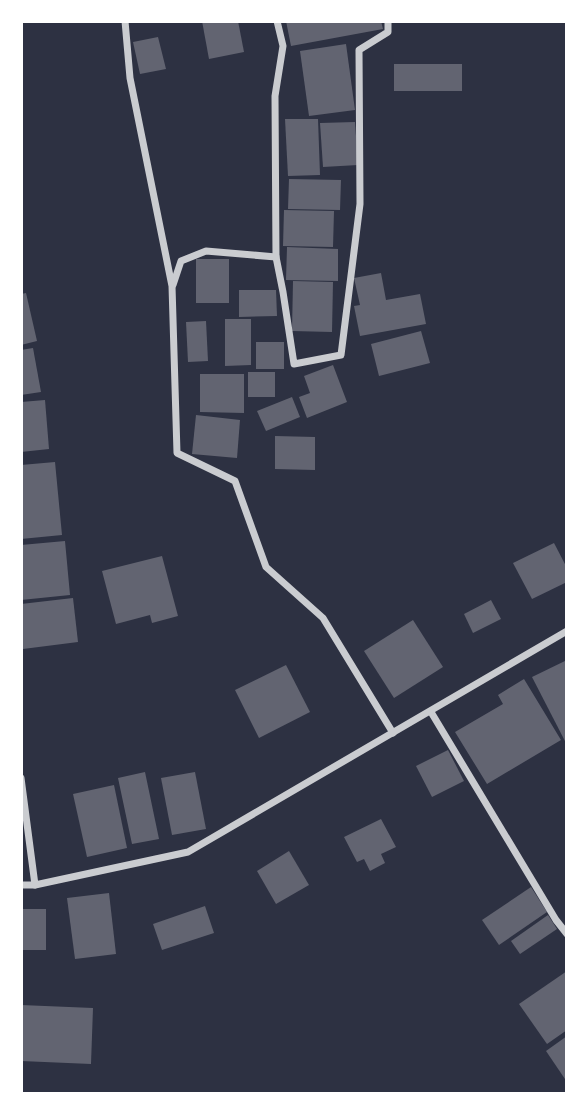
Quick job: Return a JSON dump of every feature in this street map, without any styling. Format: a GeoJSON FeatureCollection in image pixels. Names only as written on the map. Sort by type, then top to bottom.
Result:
{"type":"FeatureCollection","features":[{"type":"Feature","properties":{"kind":"street"},"geometry":{"type":"LineString","coordinates":[[125,21],[130,78],[172,286],[177,453],[235,481],[266,567],[323,618],[393,733]]}},
{"type":"Feature","properties":{"kind":"street"},"geometry":{"type":"LineString","coordinates":[[277,21],[283,47],[275,96],[276,257],[294,363],[341,355],[360,204],[359,50],[388,32],[388,21]]}},
{"type":"Feature","properties":{"kind":"street"},"geometry":{"type":"LineString","coordinates":[[172,286],[181,261],[206,251],[276,257]]}},
{"type":"Feature","properties":{"kind":"street"},"geometry":{"type":"LineString","coordinates":[[21,885],[35,885],[188,852],[567,631]]}},
{"type":"Feature","properties":{"kind":"street"},"geometry":{"type":"LineString","coordinates":[[431,712],[567,934]]}},
{"type":"Feature","properties":{"kind":"street"},"geometry":{"type":"LineString","coordinates":[[21,778],[35,885]]}},
{"type":"Feature","properties":{"kind":"building"},"geometry":{"type":"Polygon","coordinates":[[[202,21],[238,21],[244,52],[209,59],[202,21]]]}},
{"type":"Feature","properties":{"kind":"building"},"geometry":{"type":"Polygon","coordinates":[[[286,21],[381,21],[383,29],[291,46],[286,21]]]}},
{"type":"Feature","properties":{"kind":"building"},"geometry":{"type":"Polygon","coordinates":[[[158,37],[166,69],[140,74],[133,42],[158,37]]]}},
{"type":"Feature","properties":{"kind":"building"},"geometry":{"type":"Polygon","coordinates":[[[346,44],[355,110],[309,116],[300,51],[346,44]]]}},
{"type":"Feature","properties":{"kind":"building"},"geometry":{"type":"Polygon","coordinates":[[[394,64],[462,64],[462,91],[394,91],[394,64]]]}},
{"type":"Feature","properties":{"kind":"building"},"geometry":{"type":"Polygon","coordinates":[[[285,119],[318,119],[320,175],[288,176],[285,119]]]}},
{"type":"Feature","properties":{"kind":"building"},"geometry":{"type":"Polygon","coordinates":[[[355,122],[358,165],[323,167],[320,123],[355,122]]]}},
{"type":"Feature","properties":{"kind":"building"},"geometry":{"type":"Polygon","coordinates":[[[289,179],[341,180],[340,210],[288,209],[289,179]]]}},
{"type":"Feature","properties":{"kind":"building"},"geometry":{"type":"Polygon","coordinates":[[[284,210],[334,211],[333,247],[283,246],[284,210]]]}},
{"type":"Feature","properties":{"kind":"building"},"geometry":{"type":"Polygon","coordinates":[[[287,247],[338,249],[338,281],[286,280],[287,247]]]}},
{"type":"Feature","properties":{"kind":"building"},"geometry":{"type":"Polygon","coordinates":[[[196,259],[229,259],[229,303],[196,303],[196,259]]]}},
{"type":"Feature","properties":{"kind":"building"},"geometry":{"type":"Polygon","coordinates":[[[381,273],[386,300],[420,294],[426,324],[360,336],[354,306],[360,305],[354,278],[381,273]]]}},
{"type":"Feature","properties":{"kind":"building"},"geometry":{"type":"Polygon","coordinates":[[[293,281],[333,282],[332,332],[292,331],[293,281]]]}},
{"type":"Feature","properties":{"kind":"building"},"geometry":{"type":"Polygon","coordinates":[[[239,290],[276,290],[277,316],[239,317],[239,290]]]}},
{"type":"Feature","properties":{"kind":"building"},"geometry":{"type":"Polygon","coordinates":[[[26,293],[37,341],[21,345],[21,294],[26,293]]]}},
{"type":"Feature","properties":{"kind":"building"},"geometry":{"type":"Polygon","coordinates":[[[225,319],[251,319],[251,365],[225,366],[225,319]]]}},
{"type":"Feature","properties":{"kind":"building"},"geometry":{"type":"Polygon","coordinates":[[[206,321],[208,361],[188,362],[186,322],[206,321]]]}},
{"type":"Feature","properties":{"kind":"building"},"geometry":{"type":"Polygon","coordinates":[[[421,331],[430,363],[379,376],[371,344],[421,331]]]}},
{"type":"Feature","properties":{"kind":"building"},"geometry":{"type":"Polygon","coordinates":[[[256,342],[284,342],[284,369],[256,369],[256,342]]]}},
{"type":"Feature","properties":{"kind":"building"},"geometry":{"type":"Polygon","coordinates":[[[33,348],[41,392],[21,395],[21,350],[33,348]]]}},
{"type":"Feature","properties":{"kind":"building"},"geometry":{"type":"Polygon","coordinates":[[[333,365],[347,402],[307,418],[299,397],[310,393],[304,376],[333,365]]]}},
{"type":"Feature","properties":{"kind":"building"},"geometry":{"type":"Polygon","coordinates":[[[248,372],[275,372],[275,397],[248,397],[248,372]]]}},
{"type":"Feature","properties":{"kind":"building"},"geometry":{"type":"Polygon","coordinates":[[[200,374],[244,374],[244,413],[200,412],[200,374]]]}},
{"type":"Feature","properties":{"kind":"building"},"geometry":{"type":"Polygon","coordinates":[[[292,397],[300,417],[266,431],[257,411],[292,397]]]}},
{"type":"Feature","properties":{"kind":"building"},"geometry":{"type":"Polygon","coordinates":[[[45,400],[49,449],[21,452],[21,402],[45,400]]]}},
{"type":"Feature","properties":{"kind":"building"},"geometry":{"type":"Polygon","coordinates":[[[196,415],[240,420],[237,458],[192,454],[196,415]]]}},
{"type":"Feature","properties":{"kind":"building"},"geometry":{"type":"Polygon","coordinates":[[[275,436],[315,437],[315,470],[275,469],[275,436]]]}},
{"type":"Feature","properties":{"kind":"building"},"geometry":{"type":"Polygon","coordinates":[[[55,462],[62,535],[21,539],[21,465],[55,462]]]}},
{"type":"Feature","properties":{"kind":"building"},"geometry":{"type":"Polygon","coordinates":[[[65,541],[70,595],[21,600],[21,545],[65,541]]]}},
{"type":"Feature","properties":{"kind":"building"},"geometry":{"type":"Polygon","coordinates":[[[554,543],[567,568],[567,582],[532,599],[513,563],[554,543]]]}},
{"type":"Feature","properties":{"kind":"building"},"geometry":{"type":"Polygon","coordinates":[[[162,556],[178,616],[152,623],[150,615],[116,624],[102,571],[162,556]]]}},
{"type":"Feature","properties":{"kind":"building"},"geometry":{"type":"Polygon","coordinates":[[[73,598],[78,642],[23,649],[21,604],[73,598]]]}},
{"type":"Feature","properties":{"kind":"building"},"geometry":{"type":"Polygon","coordinates":[[[491,600],[501,619],[473,633],[464,614],[491,600]]]}},
{"type":"Feature","properties":{"kind":"building"},"geometry":{"type":"Polygon","coordinates":[[[413,620],[443,667],[394,698],[364,651],[413,620]]]}},
{"type":"Feature","properties":{"kind":"building"},"geometry":{"type":"Polygon","coordinates":[[[567,660],[567,745],[532,677],[567,660]]]}},
{"type":"Feature","properties":{"kind":"building"},"geometry":{"type":"Polygon","coordinates":[[[286,665],[310,712],[259,738],[235,690],[286,665]]]}},
{"type":"Feature","properties":{"kind":"building"},"geometry":{"type":"Polygon","coordinates":[[[524,679],[561,740],[487,784],[455,732],[503,704],[498,695],[524,679]]]}},
{"type":"Feature","properties":{"kind":"building"},"geometry":{"type":"Polygon","coordinates":[[[448,750],[464,781],[432,797],[416,766],[448,750]]]}},
{"type":"Feature","properties":{"kind":"building"},"geometry":{"type":"Polygon","coordinates":[[[145,772],[159,839],[132,844],[118,778],[145,772]]]}},
{"type":"Feature","properties":{"kind":"building"},"geometry":{"type":"Polygon","coordinates":[[[195,772],[206,829],[172,835],[161,778],[195,772]]]}},
{"type":"Feature","properties":{"kind":"building"},"geometry":{"type":"Polygon","coordinates":[[[114,785],[127,848],[87,857],[73,794],[114,785]]]}},
{"type":"Feature","properties":{"kind":"building"},"geometry":{"type":"Polygon","coordinates":[[[381,819],[396,847],[381,854],[385,863],[370,871],[364,859],[357,862],[344,837],[381,819]]]}},
{"type":"Feature","properties":{"kind":"building"},"geometry":{"type":"Polygon","coordinates":[[[289,851],[309,885],[276,904],[257,871],[289,851]]]}},
{"type":"Feature","properties":{"kind":"building"},"geometry":{"type":"Polygon","coordinates":[[[531,887],[547,912],[499,945],[482,920],[531,887]]]}},
{"type":"Feature","properties":{"kind":"building"},"geometry":{"type":"Polygon","coordinates":[[[109,893],[116,954],[75,959],[67,898],[109,893]]]}},
{"type":"Feature","properties":{"kind":"building"},"geometry":{"type":"Polygon","coordinates":[[[205,906],[214,933],[162,950],[153,924],[205,906]]]}},
{"type":"Feature","properties":{"kind":"building"},"geometry":{"type":"Polygon","coordinates":[[[21,909],[46,909],[46,950],[21,950],[21,909]]]}},
{"type":"Feature","properties":{"kind":"building"},"geometry":{"type":"Polygon","coordinates":[[[548,915],[557,929],[520,954],[511,941],[548,915]]]}},
{"type":"Feature","properties":{"kind":"building"},"geometry":{"type":"Polygon","coordinates":[[[567,971],[567,1030],[547,1044],[519,1004],[567,971]]]}},
{"type":"Feature","properties":{"kind":"building"},"geometry":{"type":"Polygon","coordinates":[[[21,1005],[93,1008],[91,1064],[21,1061],[21,1005]]]}},
{"type":"Feature","properties":{"kind":"building"},"geometry":{"type":"Polygon","coordinates":[[[567,1036],[567,1082],[546,1051],[567,1036]]]}}]}
